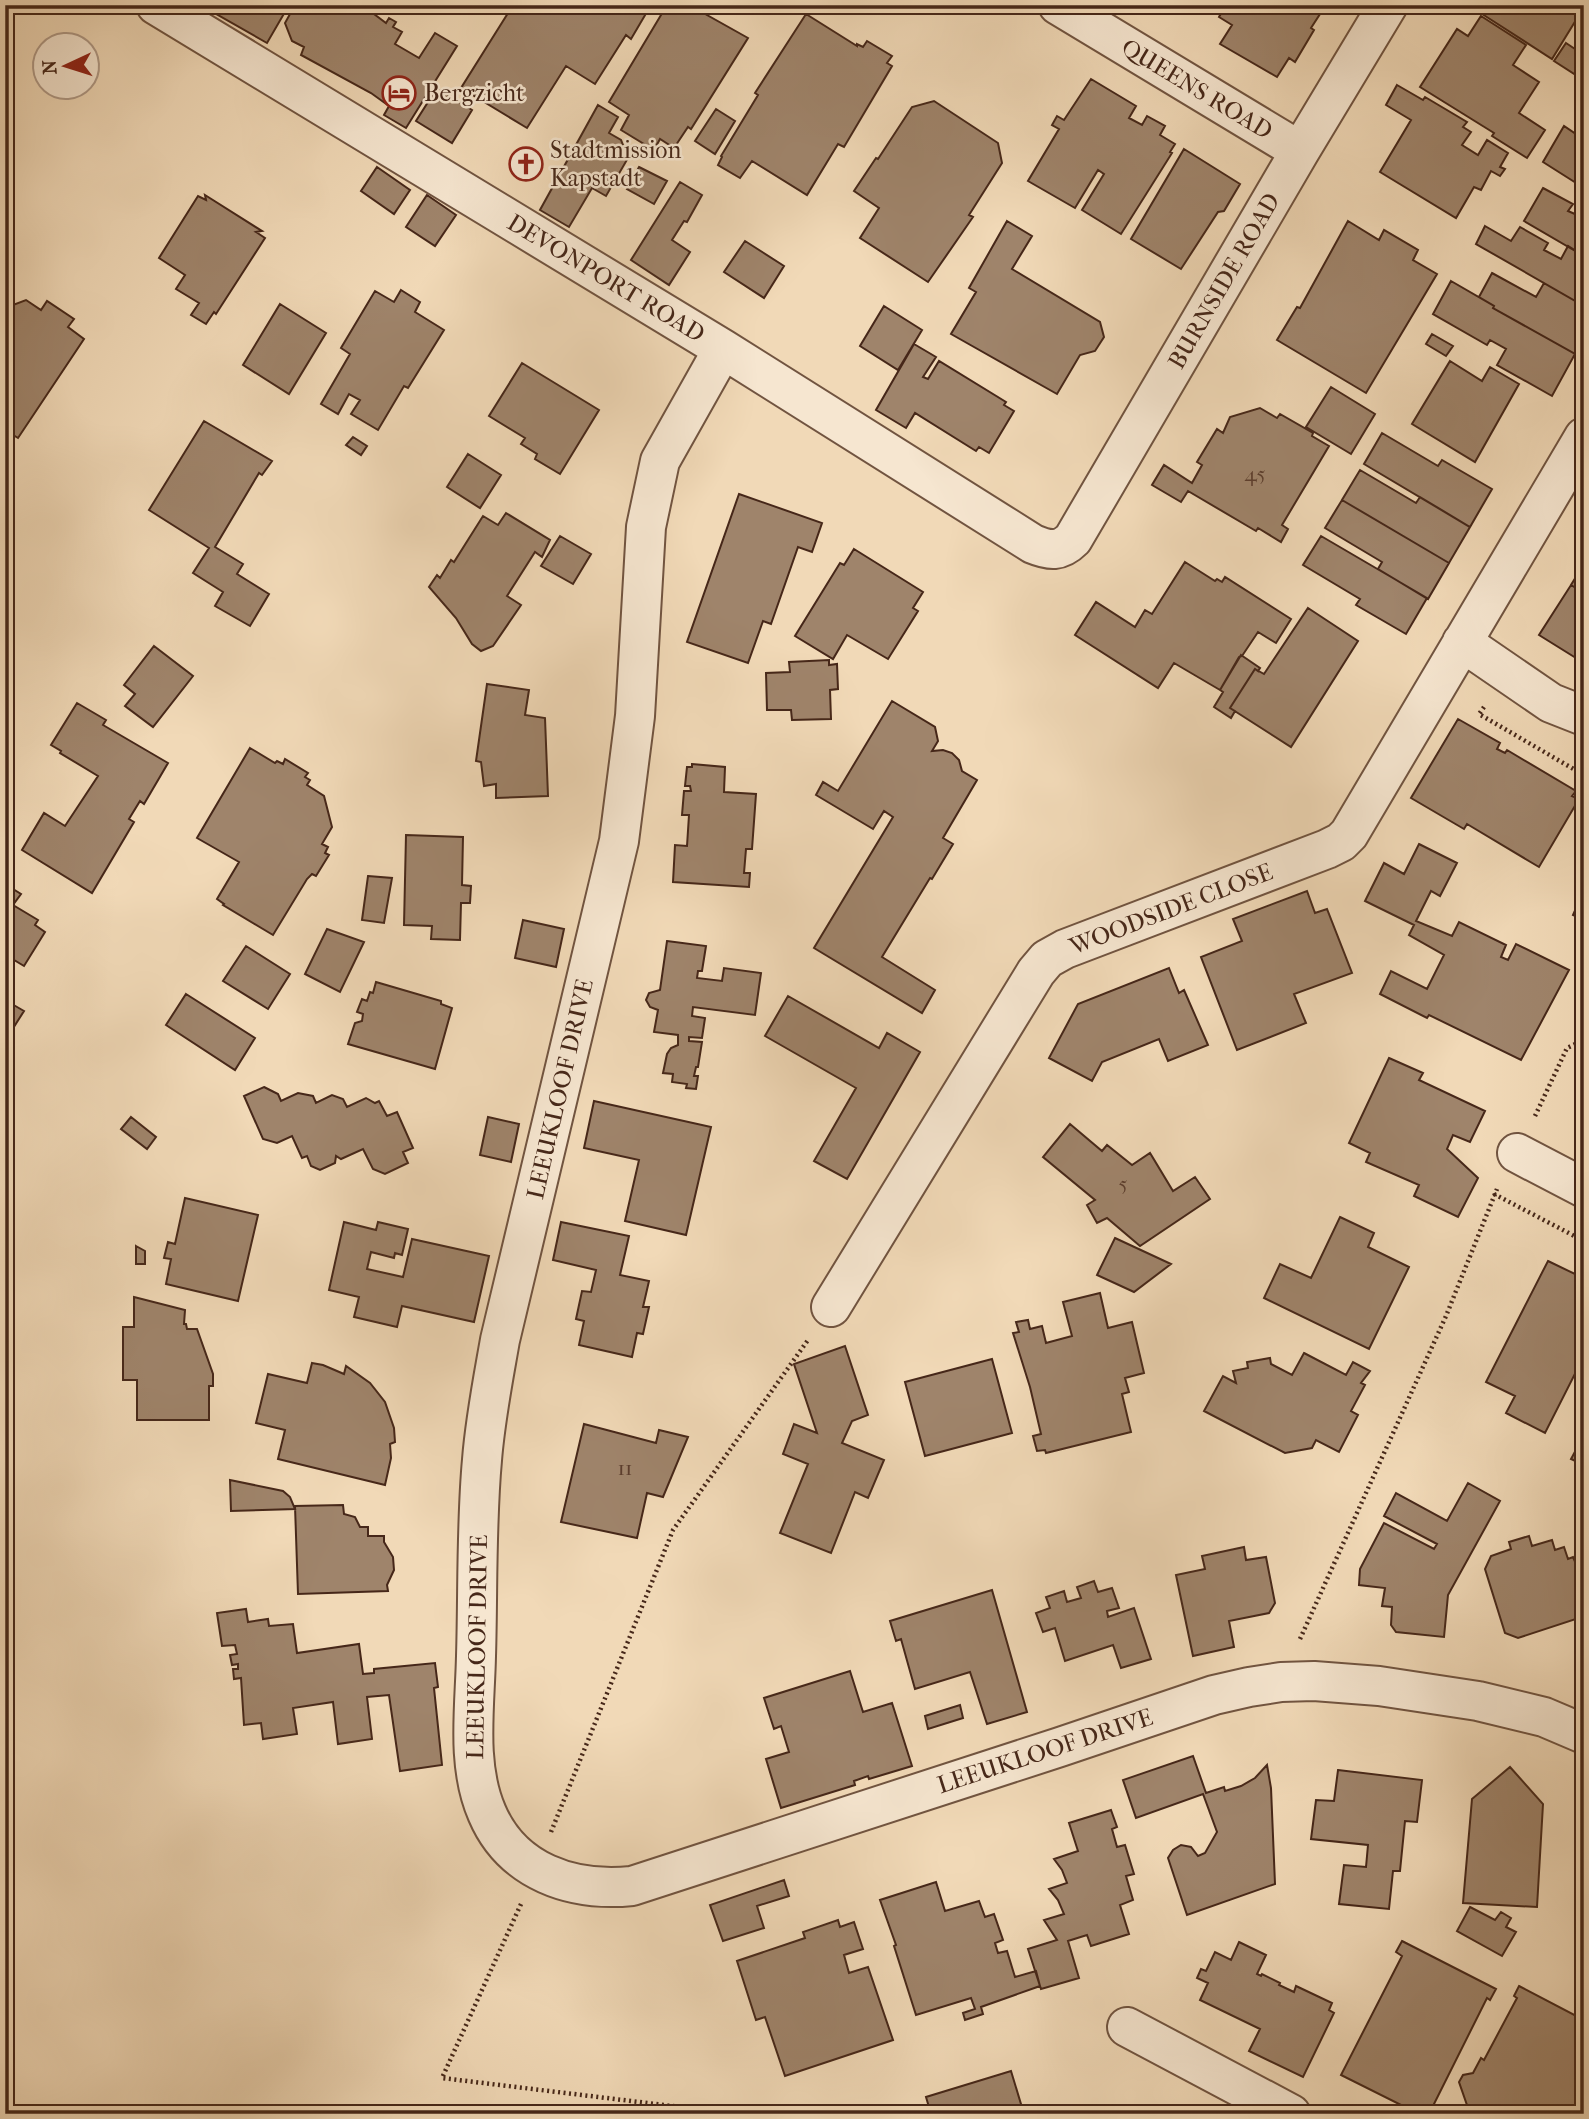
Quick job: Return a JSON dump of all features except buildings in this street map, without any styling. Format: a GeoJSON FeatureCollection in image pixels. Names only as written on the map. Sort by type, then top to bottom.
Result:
{"type":"FeatureCollection","features":[{"type":"Feature","properties":{"kind":"street","name":"DEVONPORT ROAD"},"geometry":{"type":"LineString","coordinates":[[156,5],[723,348],[1033,544],[1055,551]]}},
{"type":"Feature","properties":{"kind":"street","name":"QUEENS ROAD"},"geometry":{"type":"LineString","coordinates":[[1058,5],[1300,151]]}},
{"type":"Feature","properties":{"kind":"street","name":"BURNSIDE ROAD"},"geometry":{"type":"LineString","coordinates":[[1055,551],[1065,547],[1073,539],[1388,5]]}},
{"type":"Feature","properties":{"kind":"street","name":"LEEUKLOOF DRIVE"},"geometry":{"type":"LineString","coordinates":[[723,348],[660,460],[656,475],[646,527],[635,716],[620,841],[500,1340],[485,1428],[473,1757],[487,1814],[512,1852],[536,1871],[584,1885],[612,1888],[632,1886],[1214,1695],[1281,1682],[1314,1681],[1379,1686],[1478,1702],[1544,1717],[1584,1734]]}},
{"type":"Feature","properties":{"kind":"street","name":"WOODSIDE CLOSE"},"geometry":{"type":"LineString","coordinates":[[831,1307],[1036,972],[1047,959],[1065,949],[1341,842],[1360,819],[1584,436]]}},
{"type":"Feature","properties":{"kind":"street"},"geometry":{"type":"LineString","coordinates":[[1462,642],[1551,703],[1584,716]]}},
{"type":"Feature","properties":{"kind":"street"},"geometry":{"type":"LineString","coordinates":[[1517,1153],[1584,1188]]}},
{"type":"Feature","properties":{"kind":"street"},"geometry":{"type":"LineString","coordinates":[[1127,2027],[1291,2114]]}},
{"type":"Feature","properties":{"kind":"path"},"geometry":{"type":"LineString","coordinates":[[1479,714],[1577,771],[1584,771]]}},
{"type":"Feature","properties":{"kind":"path"},"geometry":{"type":"LineString","coordinates":[[1281,1682],[1446,1316],[1494,1194],[1517,1153],[1567,1048],[1584,1040]]}},
{"type":"Feature","properties":{"kind":"path"},"geometry":{"type":"LineString","coordinates":[[1494,1194],[1584,1241]]}},
{"type":"Feature","properties":{"kind":"path"},"geometry":{"type":"LineString","coordinates":[[738,2114],[442,2078],[536,1871],[673,1530],[831,1307]]}},
{"type":"Feature","properties":{"kind":"place","name":"Bergzicht"},"geometry":{"type":"Point","coordinates":[399,93]}},
{"type":"Feature","properties":{"kind":"place","name":"Stadtmission Kapstadt"},"geometry":{"type":"Point","coordinates":[526,164]}}]}
